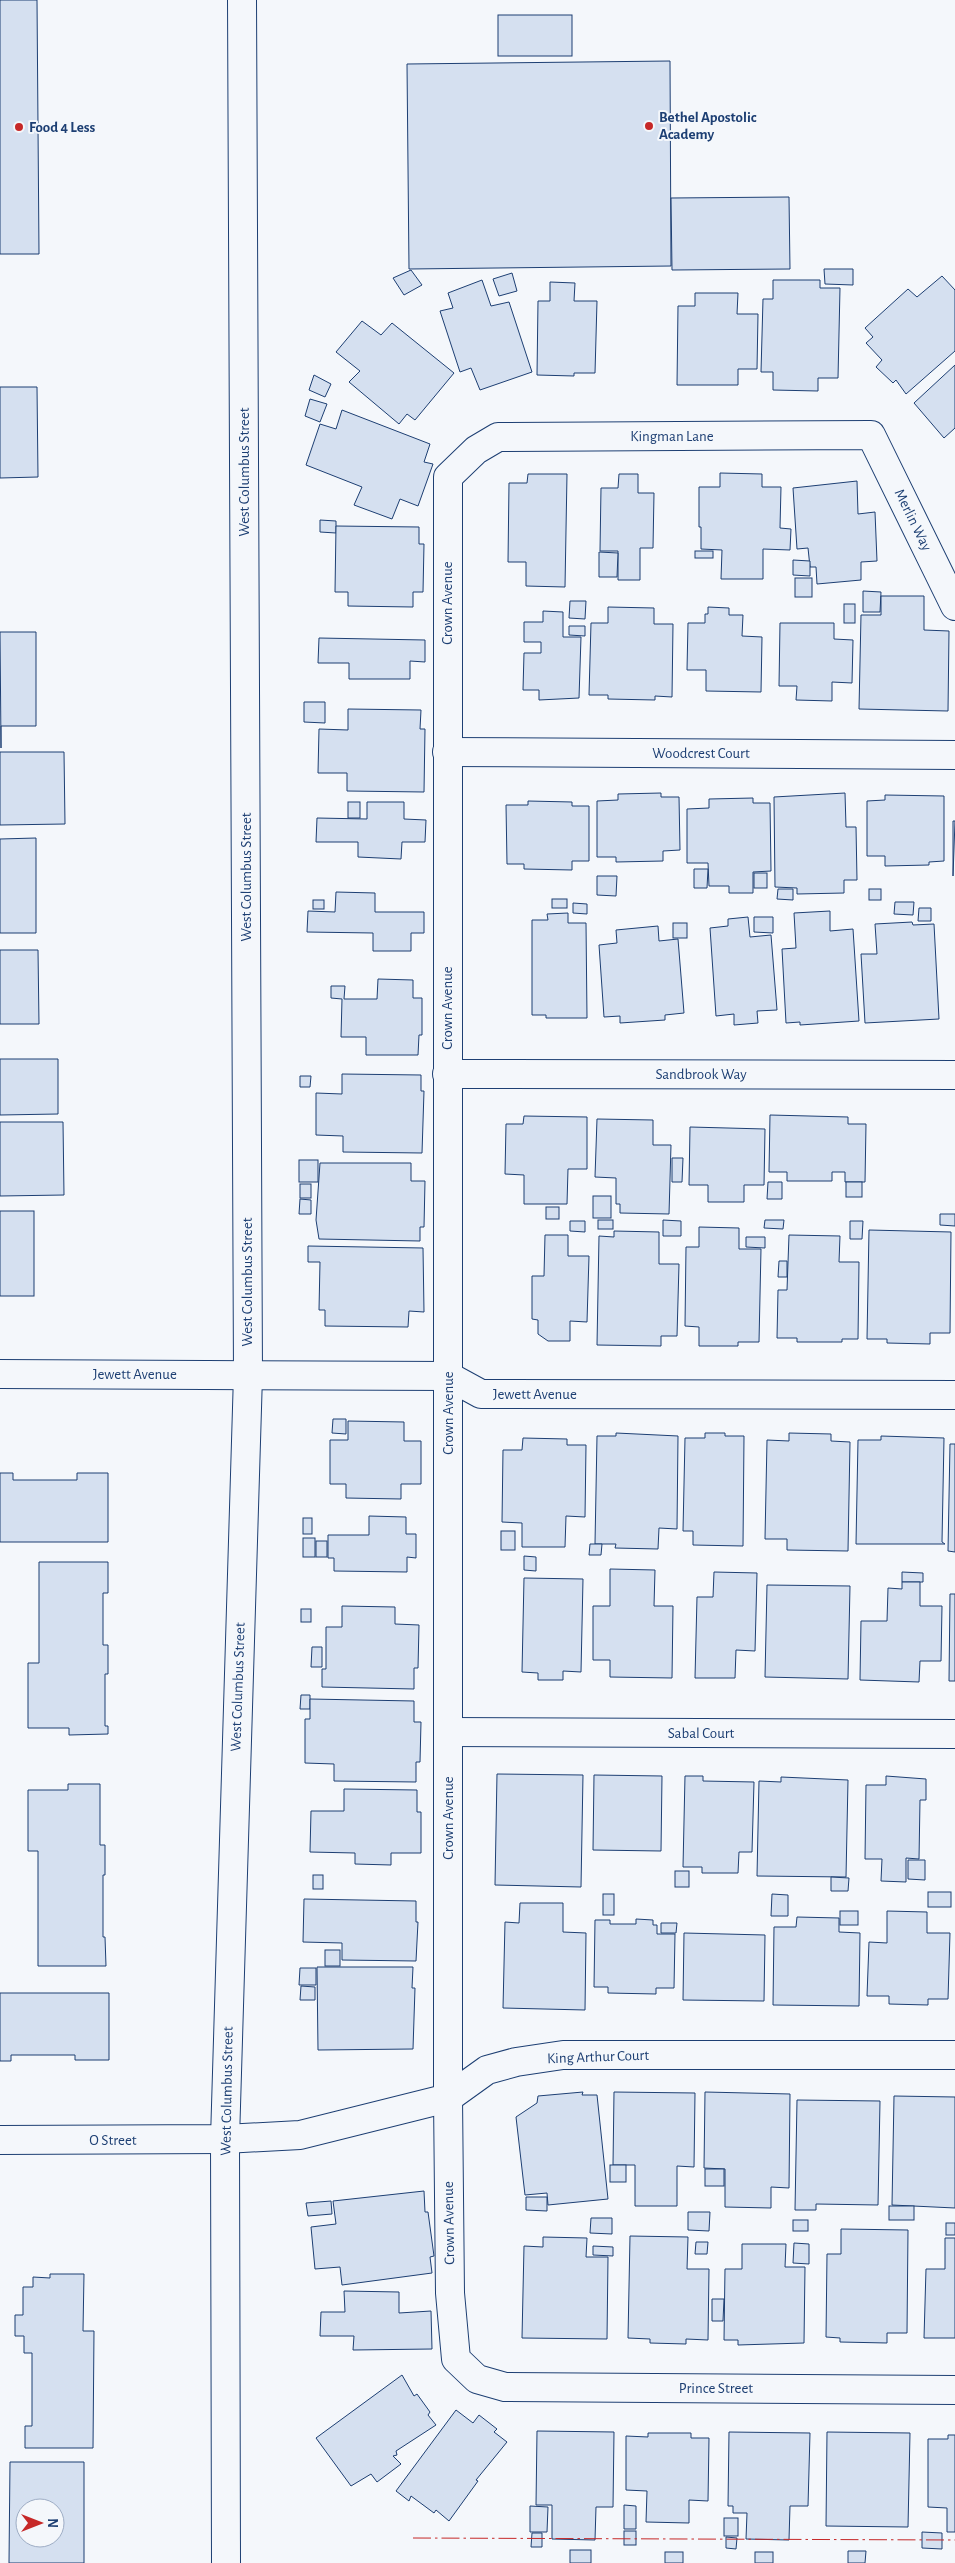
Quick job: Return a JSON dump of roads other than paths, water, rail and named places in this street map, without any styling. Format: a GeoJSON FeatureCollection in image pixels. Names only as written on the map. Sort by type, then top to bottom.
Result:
{"type":"FeatureCollection","features":[{"type":"Feature","properties":{"kind":"street","name":"West Columbus Street"},"geometry":{"type":"LineString","coordinates":[[226,2563],[225,2139],[248,1375],[242,0]]}},
{"type":"Feature","properties":{"kind":"street","name":"Kingman Lane"},"geometry":{"type":"LineString","coordinates":[[476,450],[498,437],[871,434]]}},
{"type":"Feature","properties":{"kind":"street","name":"Merlin Way"},"geometry":{"type":"LineString","coordinates":[[871,434],[955,606]]}},
{"type":"Feature","properties":{"kind":"street","name":"Crown Avenue"},"geometry":{"type":"LineString","coordinates":[[476,450],[448,477],[447,1074],[448,2098],[450,2292],[456,2359],[477,2379]]}},
{"type":"Feature","properties":{"kind":"street","name":"Woodcrest Court"},"geometry":{"type":"LineString","coordinates":[[447,752],[955,755]]}},
{"type":"Feature","properties":{"kind":"street","name":"Sandbrook Way"},"geometry":{"type":"LineString","coordinates":[[447,1074],[955,1075]]}},
{"type":"Feature","properties":{"kind":"street","name":"Jewett Avenue"},"geometry":{"type":"LineString","coordinates":[[0,1374],[448,1376],[481,1394],[955,1394]]}},
{"type":"Feature","properties":{"kind":"street","name":"Sabal Court"},"geometry":{"type":"LineString","coordinates":[[448,1732],[955,1734]]}},
{"type":"Feature","properties":{"kind":"street","name":"King Arthur Court"},"geometry":{"type":"LineString","coordinates":[[225,2139],[300,2135],[448,2098],[487,2070],[516,2062],[563,2055],[955,2055]]}},
{"type":"Feature","properties":{"kind":"street","name":"O Street"},"geometry":{"type":"LineString","coordinates":[[0,2140],[225,2139]]}},
{"type":"Feature","properties":{"kind":"street","name":"Prince Street"},"geometry":{"type":"LineString","coordinates":[[477,2379],[504,2387],[955,2390]]}},
{"type":"Feature","properties":{"kind":"place","name":"Bethel Apostolic Academy"},"geometry":{"type":"Point","coordinates":[649,126]}},
{"type":"Feature","properties":{"kind":"place","name":"Food 4 Less"},"geometry":{"type":"Point","coordinates":[19,127]}}]}
